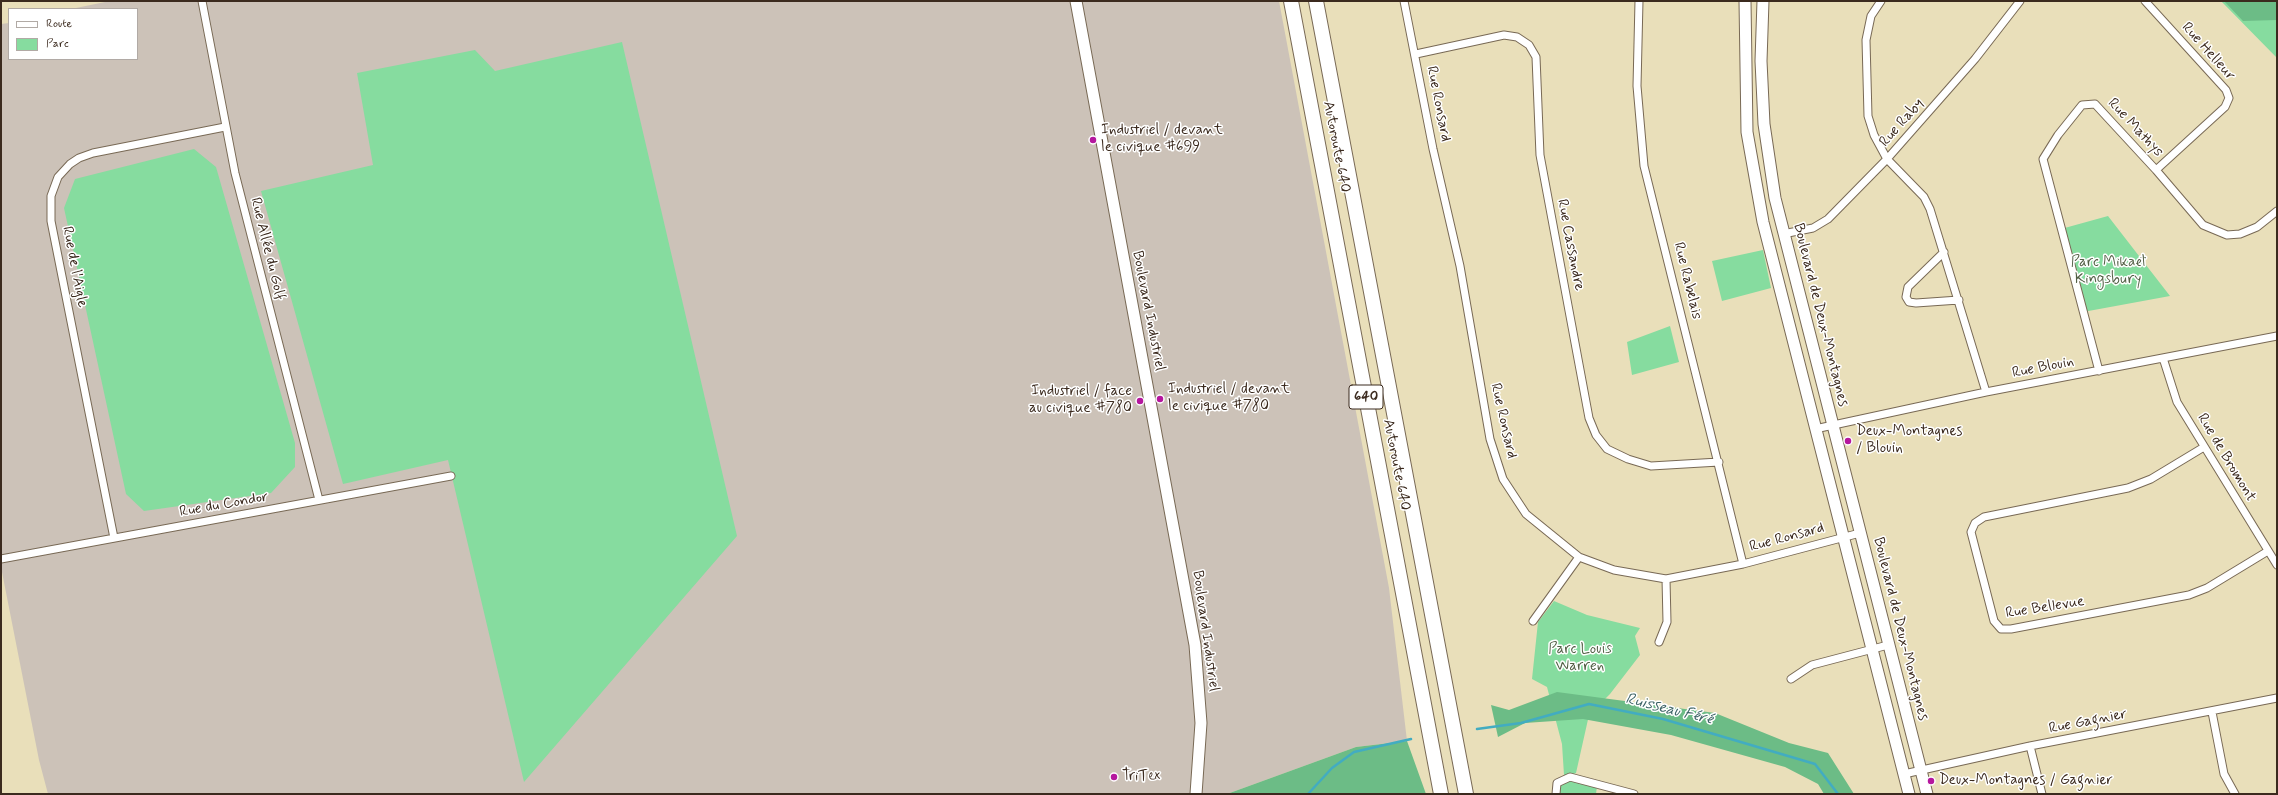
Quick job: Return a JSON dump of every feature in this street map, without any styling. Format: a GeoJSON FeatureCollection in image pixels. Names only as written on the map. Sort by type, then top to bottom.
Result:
{"type":"FeatureCollection","features":[{"type":"Feature","properties":{"kind":"highway","name":"Autoroute 640"},"geometry":{"type":"LineString","coordinates":[[1291,1],[1441,794]]}},
{"type":"Feature","properties":{"kind":"highway","name":"Autoroute 640"},"geometry":{"type":"LineString","coordinates":[[1316,1],[1466,794]]}},
{"type":"Feature","properties":{"kind":"street","name":"Rue Allée du Golf"},"geometry":{"type":"LineString","coordinates":[[202,1],[225,127],[241,200],[319,500]]}},
{"type":"Feature","properties":{"kind":"street","name":"Boulevard Industriel"},"geometry":{"type":"LineString","coordinates":[[1076,1],[1195,646],[1201,723],[1196,794]]}},
{"type":"Feature","properties":{"kind":"street","name":"Rue Ronsard"},"geometry":{"type":"LineString","coordinates":[[1404,1],[1416,54],[1433,149],[1460,266],[1490,439],[1501,473],[1526,514],[1579,558],[1614,570],[1666,579],[1743,564],[1860,533]]}},
{"type":"Feature","properties":{"kind":"street","name":"Rue Rabelais"},"geometry":{"type":"LineString","coordinates":[[1639,1],[1637,86],[1644,166],[1719,462],[1743,564]]}},
{"type":"Feature","properties":{"kind":"street"},"geometry":{"type":"LineString","coordinates":[[1745,1],[1747,132],[1763,222],[1909,794]]}},
{"type":"Feature","properties":{"kind":"street","name":"Boulevard de Deux-Montagnes"},"geometry":{"type":"LineString","coordinates":[[1763,1],[1761,61],[1764,124],[1770,174],[1783,234],[1927,794]]}},
{"type":"Feature","properties":{"kind":"street"},"geometry":{"type":"LineString","coordinates":[[1881,1],[1871,16],[1866,40],[1868,116],[1874,135],[1886,159],[1924,197],[1930,209],[1986,392]]}},
{"type":"Feature","properties":{"kind":"street","name":"Rue Raby"},"geometry":{"type":"LineString","coordinates":[[1783,234],[1796,233],[1813,228],[1828,219],[1886,159],[1975,59],[2020,1]]}},
{"type":"Feature","properties":{"kind":"street","name":"Rue Helleur"},"geometry":{"type":"LineString","coordinates":[[2145,1],[2226,90],[2229,98],[2225,107],[2156,170]]}},
{"type":"Feature","properties":{"kind":"street","name":"Rue Cassandre"},"geometry":{"type":"LineString","coordinates":[[1416,54],[1504,35],[1517,37],[1529,45],[1536,57],[1540,155],[1589,418],[1596,435],[1607,449],[1628,459],[1651,466],[1719,462]]}},
{"type":"Feature","properties":{"kind":"street","name":"Rue Mathys"},"geometry":{"type":"LineString","coordinates":[[2099,371],[2042,159],[2058,135],[2082,105],[2095,104],[2156,170],[2203,225],[2227,235],[2240,234],[2257,227],[2277,211]]}},
{"type":"Feature","properties":{"kind":"street","name":"Rue de l'Aigle"},"geometry":{"type":"LineString","coordinates":[[114,538],[52,221],[51,196],[60,174],[79,158],[93,153],[225,127]]}},
{"type":"Feature","properties":{"kind":"street"},"geometry":{"type":"LineString","coordinates":[[1944,252],[1908,287],[1906,297],[1909,302],[1916,303],[1959,300]]}},
{"type":"Feature","properties":{"kind":"street","name":"Rue Blouin"},"geometry":{"type":"LineString","coordinates":[[1815,429],[1986,392],[2277,336]]}},
{"type":"Feature","properties":{"kind":"street","name":"Rue de Bromont"},"geometry":{"type":"LineString","coordinates":[[2163,358],[2177,402],[2277,565]]}},
{"type":"Feature","properties":{"kind":"street","name":"Rue Bellevue"},"geometry":{"type":"LineString","coordinates":[[2204,447],[2151,479],[2128,488],[1984,517],[1975,523],[1971,532],[1994,621],[2001,629],[2011,629],[2189,595],[2207,588],[2268,551]]}},
{"type":"Feature","properties":{"kind":"street","name":"Rue du Condor"},"geometry":{"type":"LineString","coordinates":[[1,559],[451,476]]}},
{"type":"Feature","properties":{"kind":"street"},"geometry":{"type":"LineString","coordinates":[[1533,621],[1579,558]]}},
{"type":"Feature","properties":{"kind":"street"},"geometry":{"type":"LineString","coordinates":[[1659,642],[1667,622],[1666,579]]}},
{"type":"Feature","properties":{"kind":"street"},"geometry":{"type":"LineString","coordinates":[[1791,680],[1812,665],[1888,645]]}},
{"type":"Feature","properties":{"kind":"street","name":"Rue Gagnier"},"geometry":{"type":"LineString","coordinates":[[1904,774],[2030,746],[2212,712],[2277,698]]}},
{"type":"Feature","properties":{"kind":"street"},"geometry":{"type":"LineString","coordinates":[[2212,712],[2224,774],[2234,794]]}},
{"type":"Feature","properties":{"kind":"street"},"geometry":{"type":"LineString","coordinates":[[2030,746],[2042,794]]}},
{"type":"Feature","properties":{"kind":"street"},"geometry":{"type":"LineString","coordinates":[[1556,794],[1557,783],[1570,777],[1634,794]]}},
{"type":"Feature","properties":{"kind":"street"},"geometry":{"type":"LineString","coordinates":[[1606,794],[1615,789]]}},
{"type":"Feature","properties":{"kind":"shaded area"},"geometry":{"type":"Polygon","coordinates":[[[110,1],[1279,1],[1389,588],[1407,741],[1356,747],[1227,794],[48,794],[39,760],[1,567],[1,24],[8,23],[8,60],[138,60],[138,8],[76,8],[110,1]]]}},
{"type":"Feature","properties":{"kind":"green space"},"geometry":{"type":"Polygon","coordinates":[[[2221,1],[2277,1],[2277,58],[2221,1]]]}},
{"type":"Feature","properties":{"kind":"green space"},"geometry":{"type":"Polygon","coordinates":[[[2224,1],[2277,1],[2277,20],[2243,21],[2224,1]]]}},
{"type":"Feature","properties":{"kind":"green space"},"geometry":{"type":"Polygon","coordinates":[[[622,42],[737,536],[524,782],[448,460],[343,484],[261,191],[373,165],[357,73],[475,50],[495,71],[622,42]]]}},
{"type":"Feature","properties":{"kind":"green space"},"geometry":{"type":"Polygon","coordinates":[[[194,149],[216,167],[295,443],[295,467],[271,493],[144,511],[126,494],[64,208],[75,179],[194,149]]]}},
{"type":"Feature","properties":{"kind":"green space","name":"Parc Mikaël Kingsbury"},"geometry":{"type":"Polygon","coordinates":[[[2108,216],[2170,296],[2083,312],[2061,229],[2108,216]]]}},
{"type":"Feature","properties":{"kind":"green space"},"geometry":{"type":"Polygon","coordinates":[[[1763,250],[1771,288],[1722,301],[1712,261],[1763,250]]]}},
{"type":"Feature","properties":{"kind":"green space"},"geometry":{"type":"Polygon","coordinates":[[[1670,326],[1679,362],[1632,375],[1627,342],[1670,326]]]}},
{"type":"Feature","properties":{"kind":"green space","name":"Parc Louis Warren"},"geometry":{"type":"Polygon","coordinates":[[[1554,601],[1587,615],[1640,628],[1635,636],[1640,655],[1610,694],[1589,715],[1576,773],[1569,776],[1564,775],[1562,744],[1547,687],[1532,679],[1538,622],[1554,601]]]}},
{"type":"Feature","properties":{"kind":"green space"},"geometry":{"type":"Polygon","coordinates":[[[1557,692],[1715,713],[1789,743],[1828,753],[1854,794],[1824,794],[1818,784],[1785,767],[1671,735],[1583,719],[1525,723],[1498,737],[1491,705],[1509,710],[1557,692]]]}},
{"type":"Feature","properties":{"kind":"green space"},"geometry":{"type":"Polygon","coordinates":[[[1407,741],[1426,794],[1227,794],[1356,747],[1407,741]]]}},
{"type":"Feature","properties":{"kind":"green space"},"geometry":{"type":"Polygon","coordinates":[[[1570,777],[1597,786],[1596,794],[1556,794],[1557,783],[1570,777]]]}},
{"type":"Feature","properties":{"kind":"waterway","name":"Ruisseau Féré"},"geometry":{"type":"LineString","coordinates":[[1477,729],[1521,723],[1589,704],[1663,719],[1815,764],[1838,794]]}},
{"type":"Feature","properties":{"kind":"waterway","name":"Ruisseau Féré"},"geometry":{"type":"LineString","coordinates":[[1308,794],[1332,768],[1354,752],[1411,739]]}},
{"type":"Feature","properties":{"kind":"place","name":"Industriel / devant le civique #699"},"geometry":{"type":"Point","coordinates":[1093,140]}},
{"type":"Feature","properties":{"kind":"place","name":"Industriel / devant le civique #780"},"geometry":{"type":"Point","coordinates":[1160,399]}},
{"type":"Feature","properties":{"kind":"place","name":"Industriel / face au civique #780"},"geometry":{"type":"Point","coordinates":[1140,401]}},
{"type":"Feature","properties":{"kind":"place","name":"Deux-Montagnes / Blouin"},"geometry":{"type":"Point","coordinates":[1848,441]}},
{"type":"Feature","properties":{"kind":"place","name":"TriTex"},"geometry":{"type":"Point","coordinates":[1114,777]}},
{"type":"Feature","properties":{"kind":"place","name":"Deux-Montagnes / Gagnier"},"geometry":{"type":"Point","coordinates":[1931,781]}}]}
